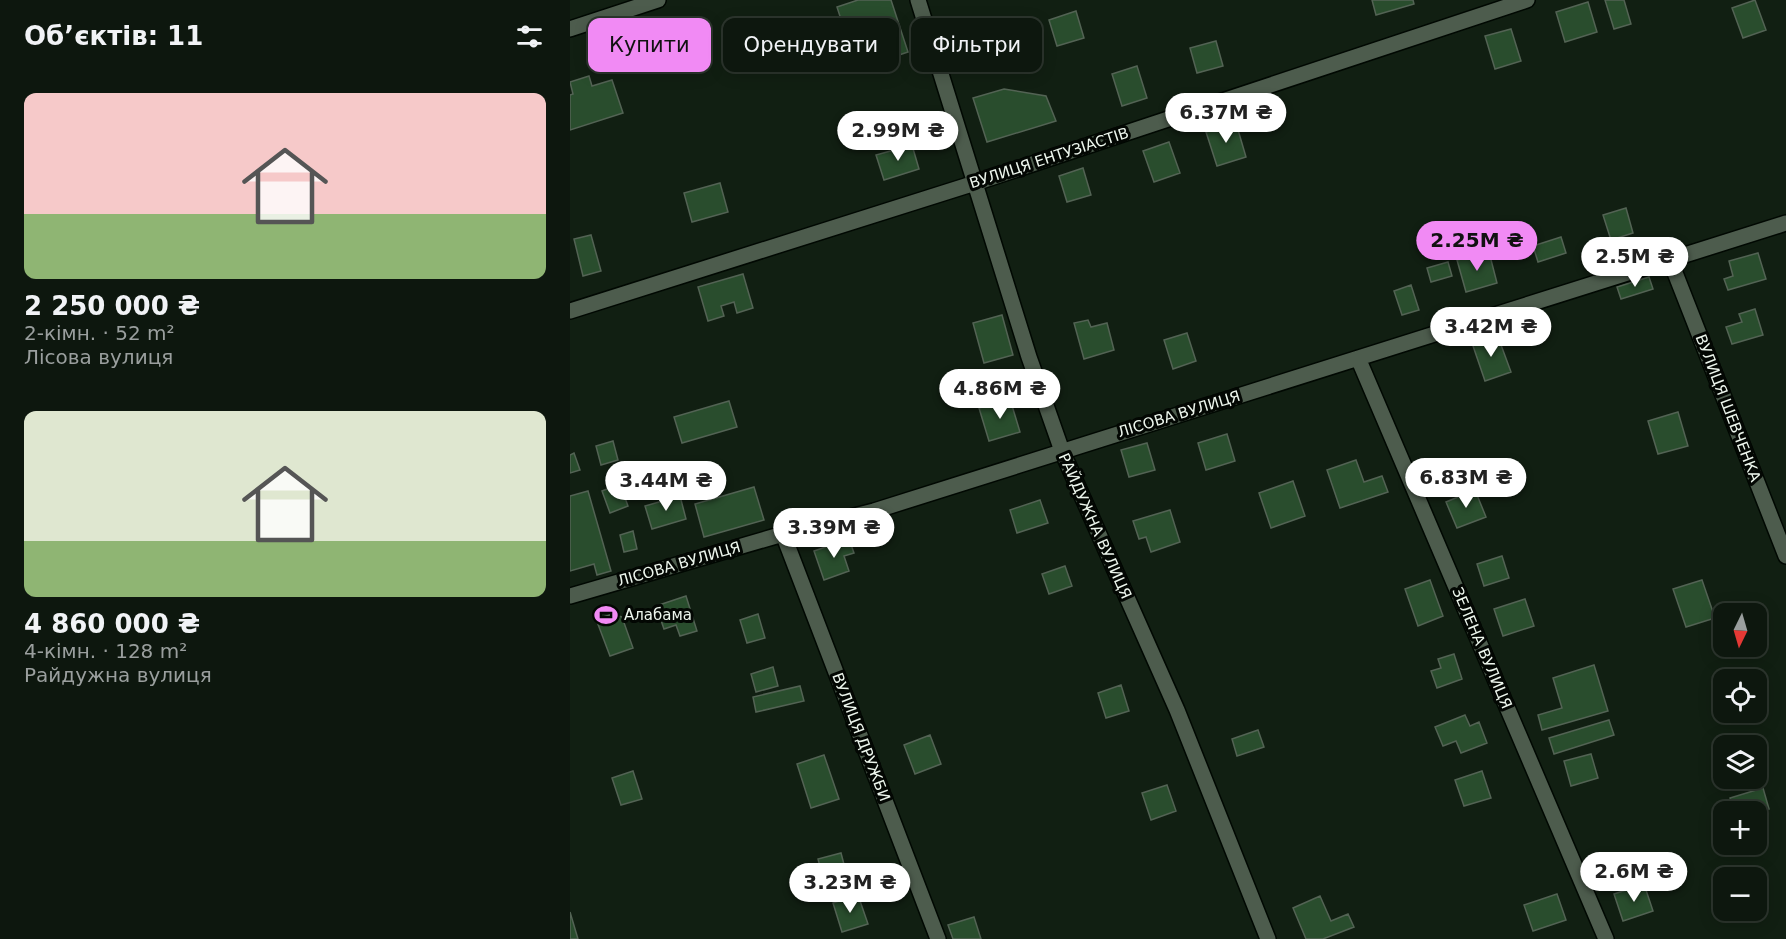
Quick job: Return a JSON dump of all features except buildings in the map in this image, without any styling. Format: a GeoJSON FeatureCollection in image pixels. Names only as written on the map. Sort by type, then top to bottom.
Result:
{"type":"FeatureCollection","features":[{"type":"Feature","properties":{"kind":"street"},"geometry":{"type":"LineString","coordinates":[[570,28],[658,0]]}},
{"type":"Feature","properties":{"kind":"street","name":"РАЙДУЖНА ВУЛИЦЯ"},"geometry":{"type":"LineString","coordinates":[[918,0],[1029,357],[1062,451],[1177,710],[1268,939]]}},
{"type":"Feature","properties":{"kind":"street","name":"ВУЛИЦЯ ЕНТУЗІАСТІВ"},"geometry":{"type":"LineString","coordinates":[[570,311],[975,183],[1527,0]]}},
{"type":"Feature","properties":{"kind":"street","name":"ЛІСОВА ВУЛИЦЯ"},"geometry":{"type":"LineString","coordinates":[[570,596],[783,534],[874,511],[1786,223]]}},
{"type":"Feature","properties":{"kind":"street","name":"ВУЛИЦЯ ШЕВЧЕНКА"},"geometry":{"type":"LineString","coordinates":[[1670,260],[1786,556]]}},
{"type":"Feature","properties":{"kind":"street","name":"ЗЕЛЕНА ВУЛИЦЯ"},"geometry":{"type":"LineString","coordinates":[[1358,358],[1606,939]]}},
{"type":"Feature","properties":{"kind":"street","name":"ВУЛИЦЯ ДРУЖБИ"},"geometry":{"type":"LineString","coordinates":[[783,534],[938,939]]}},
{"type":"Feature","properties":{"kind":"place","name":"Алабама"},"geometry":{"type":"Point","coordinates":[606,615]}}]}
